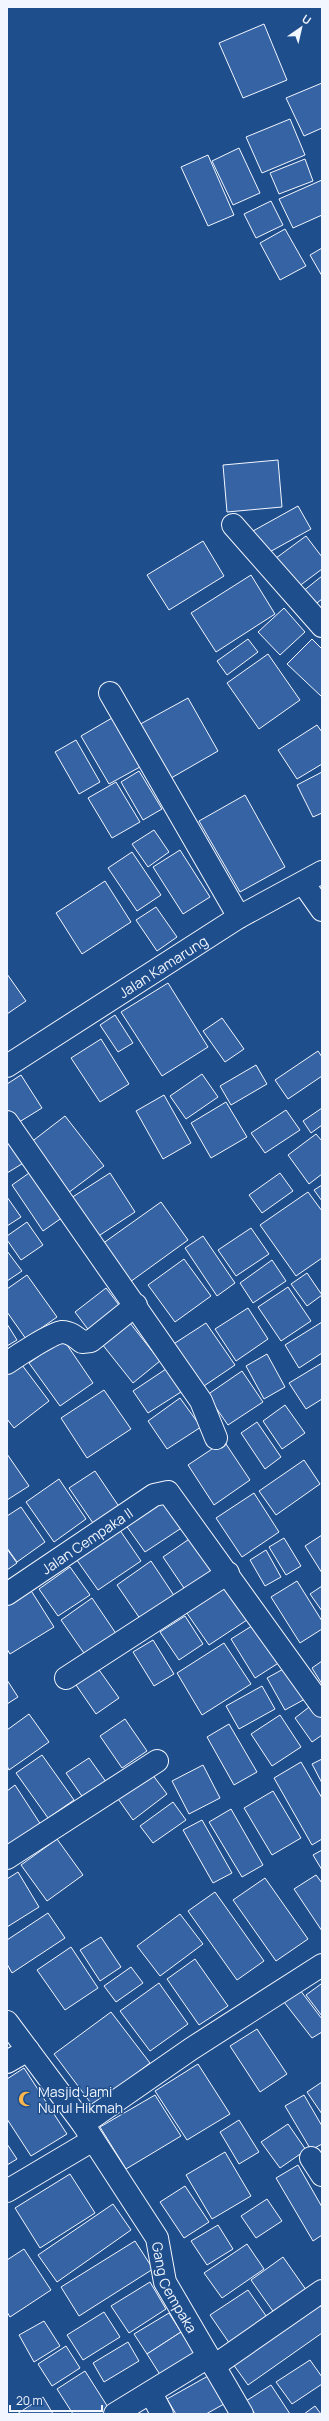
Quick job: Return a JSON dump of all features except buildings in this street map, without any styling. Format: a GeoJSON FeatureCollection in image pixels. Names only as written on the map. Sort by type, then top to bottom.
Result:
{"type":"FeatureCollection","features":[{"type":"Feature","properties":{"kind":"street"},"geometry":{"type":"LineString","coordinates":[[233,525],[322,626]]}},
{"type":"Feature","properties":{"kind":"street"},"geometry":{"type":"LineString","coordinates":[[110,693],[239,917]]}},
{"type":"Feature","properties":{"kind":"street","name":"Jalan Kamarung"},"geometry":{"type":"LineString","coordinates":[[7,1066],[239,917],[322,872]]}},
{"type":"Feature","properties":{"kind":"street"},"geometry":{"type":"LineString","coordinates":[[303,883],[322,910]]}},
{"type":"Feature","properties":{"kind":"street"},"geometry":{"type":"LineString","coordinates":[[7,1122],[136,1305],[201,1401],[216,1438]]}},
{"type":"Feature","properties":{"kind":"street"},"geometry":{"type":"LineString","coordinates":[[7,1363],[61,1332],[72,1334],[82,1342],[91,1341],[136,1305]]}},
{"type":"Feature","properties":{"kind":"street","name":"Jalan Cempaka II"},"geometry":{"type":"LineString","coordinates":[[7,1594],[154,1494],[168,1492],[228,1573]]}},
{"type":"Feature","properties":{"kind":"street"},"geometry":{"type":"LineString","coordinates":[[66,1678],[228,1573],[322,1706]]}},
{"type":"Feature","properties":{"kind":"street"},"geometry":{"type":"LineString","coordinates":[[7,1858],[157,1761]]}},
{"type":"Feature","properties":{"kind":"street"},"geometry":{"type":"LineString","coordinates":[[7,2190],[88,2132],[191,2049],[322,1965]]}},
{"type":"Feature","properties":{"kind":"street","name":"Gang Cempaka"},"geometry":{"type":"LineString","coordinates":[[7,2022],[88,2132],[157,2238],[165,2282],[242,2414]]}},
{"type":"Feature","properties":{"kind":"street"},"geometry":{"type":"LineString","coordinates":[[7,2062],[28,2050]]}},
{"type":"Feature","properties":{"kind":"street"},"geometry":{"type":"LineString","coordinates":[[115,2414],[150,2393],[211,2362],[322,2291]]}},
{"type":"Feature","properties":{"kind":"street"},"geometry":{"type":"LineString","coordinates":[[150,2393],[162,2414]]}},
{"type":"Feature","properties":{"kind":"place","name":"Masjid Jami Nurul Hikmah"},"geometry":{"type":"Point","coordinates":[26,2099]}}]}
